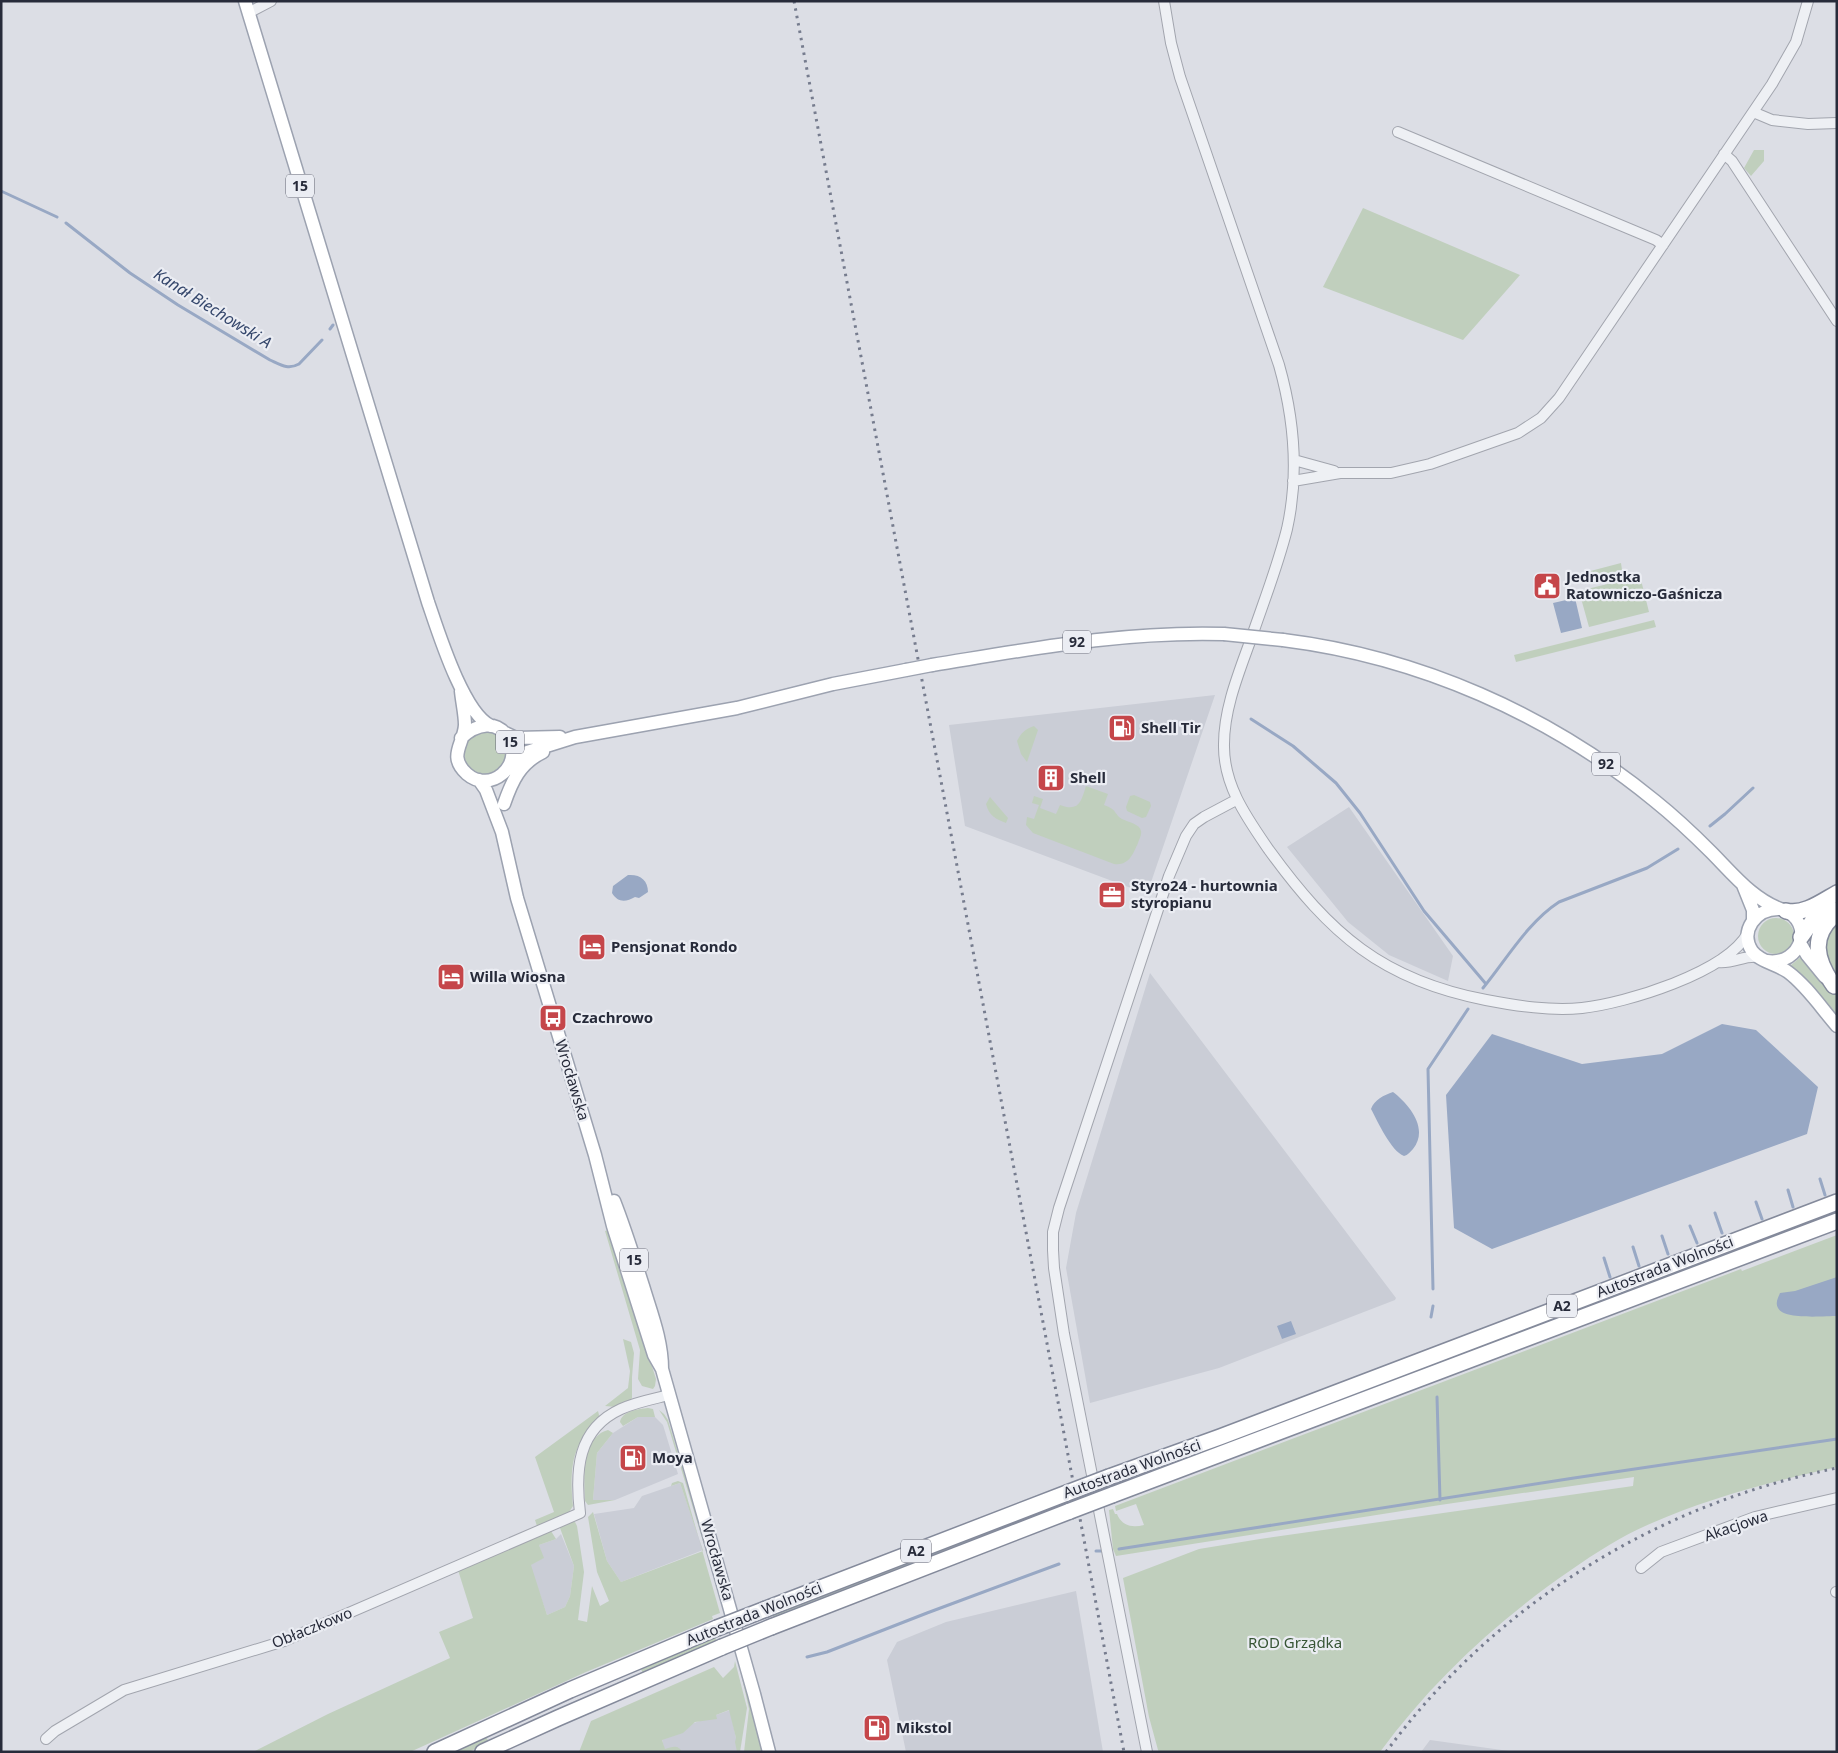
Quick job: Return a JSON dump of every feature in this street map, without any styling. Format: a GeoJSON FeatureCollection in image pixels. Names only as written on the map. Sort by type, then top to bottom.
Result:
{"type":"FeatureCollection","features":[{"type":"Feature","properties":{"kind":"highway"},"geometry":{"type":"LineString","coordinates":[[1782,910],[1795,913],[1806,910],[1837,893]]}},
{"type":"Feature","properties":{"kind":"highway"},"geometry":{"type":"LineString","coordinates":[[1800,940],[1811,922],[1837,911]]}},
{"type":"Feature","properties":{"kind":"highway"},"geometry":{"type":"LineString","coordinates":[[1835,988],[1823,970],[1818,948],[1822,930],[1837,911]]}},
{"type":"Feature","properties":{"kind":"highway","name":"Autostrada Wolności"},"geometry":{"type":"LineString","coordinates":[[435,1752],[587,1683],[717,1628],[1109,1477],[1220,1437],[1837,1202]]}},
{"type":"Feature","properties":{"kind":"highway","name":"Autostrada Wolności"},"geometry":{"type":"LineString","coordinates":[[483,1752],[771,1627],[1112,1495],[1837,1221]]}},
{"type":"Feature","properties":{"kind":"main road","name":"15"},"geometry":{"type":"LineString","coordinates":[[246,7],[419,576],[460,686],[480,718],[509,739],[512,750],[507,769],[494,779],[479,780],[468,776],[461,768],[457,758],[457,748],[462,738],[465,724],[460,686]]}},
{"type":"Feature","properties":{"kind":"main road","name":"92"},"geometry":{"type":"LineString","coordinates":[[507,769],[515,758],[524,753],[575,737],[737,708],[842,682],[906,670],[1104,638],[1177,633],[1224,634],[1283,640],[1345,650],[1427,673],[1485,696],[1573,742],[1634,784],[1686,827],[1743,885],[1767,904],[1782,910],[1797,922],[1800,940],[1812,962],[1835,988]]}},
{"type":"Feature","properties":{"kind":"main road","name":"15"},"geometry":{"type":"LineString","coordinates":[[462,738],[470,729],[478,726],[496,728]]}},
{"type":"Feature","properties":{"kind":"main road","name":"92"},"geometry":{"type":"LineString","coordinates":[[496,728],[516,738],[575,737]]}},
{"type":"Feature","properties":{"kind":"main road","name":"92"},"geometry":{"type":"LineString","coordinates":[[504,804],[514,779],[526,764],[537,755],[575,737]]}},
{"type":"Feature","properties":{"kind":"main road","name":"Wrocławska"},"geometry":{"type":"LineString","coordinates":[[502,832],[504,804],[501,782],[507,769]]}},
{"type":"Feature","properties":{"kind":"main road","name":"Wrocławska"},"geometry":{"type":"LineString","coordinates":[[479,780],[486,790],[502,832],[517,898],[594,1155],[623,1224],[650,1309],[662,1352],[662,1369],[744,1655],[769,1752]]}},
{"type":"Feature","properties":{"kind":"main road","name":"92"},"geometry":{"type":"LineString","coordinates":[[1743,885],[1753,910],[1753,920]]}},
{"type":"Feature","properties":{"kind":"main road"},"geometry":{"type":"LineString","coordinates":[[1782,910],[1767,910],[1753,920],[1748,933],[1748,942],[1752,950],[1762,959],[1782,968],[1793,976],[1837,1026]]}},
{"type":"Feature","properties":{"kind":"main road"},"geometry":{"type":"LineString","coordinates":[[1762,959],[1775,962],[1791,957],[1800,940]]}},
{"type":"Feature","properties":{"kind":"street"},"geometry":{"type":"LineString","coordinates":[[246,7],[271,1]]}},
{"type":"Feature","properties":{"kind":"street"},"geometry":{"type":"LineString","coordinates":[[1164,1],[1171,43],[1180,77],[1285,384],[1292,426],[1294,481],[1286,530],[1228,708],[1224,745],[1228,774],[1236,800],[1294,884],[1328,922],[1374,958],[1409,978],[1468,997],[1555,1009],[1622,1002],[1718,962],[1744,940],[1748,933]]}},
{"type":"Feature","properties":{"kind":"street"},"geometry":{"type":"LineString","coordinates":[[1294,481],[1340,473],[1391,473],[1410,469],[1504,439],[1530,427],[1550,409],[1788,58],[1796,42],[1808,1]]}},
{"type":"Feature","properties":{"kind":"street"},"geometry":{"type":"LineString","coordinates":[[1752,112],[1772,120],[1808,124],[1837,122]]}},
{"type":"Feature","properties":{"kind":"street"},"geometry":{"type":"LineString","coordinates":[[1398,132],[1656,240],[1663,245]]}},
{"type":"Feature","properties":{"kind":"street"},"geometry":{"type":"LineString","coordinates":[[1724,154],[1732,161],[1837,321]]}},
{"type":"Feature","properties":{"kind":"street"},"geometry":{"type":"LineString","coordinates":[[1294,460],[1340,473]]}},
{"type":"Feature","properties":{"kind":"street"},"geometry":{"type":"LineString","coordinates":[[1148,1752],[1058,1299],[1054,1268],[1053,1232],[1106,1062],[1169,876],[1186,836],[1194,824],[1236,800]]}},
{"type":"Feature","properties":{"kind":"street"},"geometry":{"type":"LineString","coordinates":[[1718,962],[1727,963],[1751,956],[1762,959]]}},
{"type":"Feature","properties":{"kind":"street","name":"Obłaczkowo"},"geometry":{"type":"LineString","coordinates":[[46,1739],[124,1690],[284,1641],[580,1513],[577,1489],[578,1464],[585,1445],[594,1431],[607,1418],[622,1409],[669,1395]]}},
{"type":"Feature","properties":{"kind":"street","name":"Akacjowa"},"geometry":{"type":"LineString","coordinates":[[1641,1568],[1661,1552],[1755,1517],[1837,1498]]}},
{"type":"Feature","properties":{"kind":"shaded area"},"geometry":{"type":"Polygon","coordinates":[[[1215,695],[1147,894],[965,826],[949,725],[1215,695]]]}},
{"type":"Feature","properties":{"kind":"shaded area"},"geometry":{"type":"Polygon","coordinates":[[[1349,807],[1453,956],[1448,981],[1389,955],[1348,922],[1287,847],[1349,807]]]}},
{"type":"Feature","properties":{"kind":"shaded area"},"geometry":{"type":"Polygon","coordinates":[[[1150,973],[1396,1298],[1219,1368],[1090,1403],[1066,1268],[1076,1213],[1150,973]]]}},
{"type":"Feature","properties":{"kind":"shaded area"},"geometry":{"type":"Polygon","coordinates":[[[638,1417],[655,1417],[663,1425],[678,1474],[615,1500],[593,1500],[597,1453],[613,1433],[638,1417]]]}},
{"type":"Feature","properties":{"kind":"shaded area"},"geometry":{"type":"Polygon","coordinates":[[[680,1483],[703,1550],[621,1582],[607,1561],[594,1514],[634,1508],[642,1496],[680,1483]]]}},
{"type":"Feature","properties":{"kind":"shaded area"},"geometry":{"type":"Polygon","coordinates":[[[561,1534],[574,1566],[570,1596],[565,1607],[547,1615],[530,1565],[543,1558],[539,1545],[556,1539],[561,1534]]]}},
{"type":"Feature","properties":{"kind":"shaded area"},"geometry":{"type":"Polygon","coordinates":[[[1076,1591],[1103,1752],[906,1752],[887,1660],[897,1642],[946,1622],[1076,1591]]]}},
{"type":"Feature","properties":{"kind":"shaded area"},"geometry":{"type":"Polygon","coordinates":[[[730,1710],[739,1752],[665,1752],[661,1735],[730,1710]]]}},
{"type":"Feature","properties":{"kind":"shaded area"},"geometry":{"type":"Polygon","coordinates":[[[1430,1740],[1509,1751],[1509,1752],[1421,1752],[1430,1740]]]}},
{"type":"Feature","properties":{"kind":"green space"},"geometry":{"type":"Polygon","coordinates":[[[1754,150],[1764,150],[1764,161],[1751,176],[1744,168],[1754,150]]]}},
{"type":"Feature","properties":{"kind":"green space"},"geometry":{"type":"Polygon","coordinates":[[[1363,208],[1520,275],[1463,340],[1323,287],[1363,208]]]}},
{"type":"Feature","properties":{"kind":"green space"},"geometry":{"type":"Polygon","coordinates":[[[1621,563],[1622,570],[1580,580],[1579,574],[1621,563]]]}},
{"type":"Feature","properties":{"kind":"green space"},"geometry":{"type":"Polygon","coordinates":[[[1640,576],[1649,612],[1589,627],[1579,591],[1640,576]]]}},
{"type":"Feature","properties":{"kind":"green space"},"geometry":{"type":"Polygon","coordinates":[[[1654,620],[1656,627],[1516,662],[1514,655],[1654,620]]]}},
{"type":"Feature","properties":{"kind":"green space"},"geometry":{"type":"Polygon","coordinates":[[[1034,726],[1038,730],[1027,762],[1021,754],[1017,741],[1028,728],[1034,726]]]}},
{"type":"Feature","properties":{"kind":"green space"},"geometry":{"type":"Polygon","coordinates":[[[489,732],[497,735],[503,741],[506,753],[503,765],[497,771],[481,774],[473,771],[467,765],[464,749],[467,741],[473,735],[489,732]]]}},
{"type":"Feature","properties":{"kind":"green space"},"geometry":{"type":"Polygon","coordinates":[[[1086,786],[1108,794],[1104,805],[1111,808],[1122,819],[1136,825],[1140,829],[1141,836],[1127,861],[1114,864],[1033,833],[1026,825],[1027,817],[1034,819],[1039,805],[1032,803],[1034,796],[1043,799],[1040,808],[1056,814],[1060,805],[1071,807],[1078,804],[1081,801],[1086,786]]]}},
{"type":"Feature","properties":{"kind":"green space"},"geometry":{"type":"Polygon","coordinates":[[[1134,795],[1150,802],[1151,806],[1146,817],[1142,818],[1127,811],[1126,807],[1130,796],[1134,795]]]}},
{"type":"Feature","properties":{"kind":"green space"},"geometry":{"type":"Polygon","coordinates":[[[990,797],[1008,818],[1006,823],[996,818],[989,811],[986,804],[990,797]]]}},
{"type":"Feature","properties":{"kind":"green space"},"geometry":{"type":"Polygon","coordinates":[[[1776,918],[1783,919],[1789,923],[1793,929],[1793,943],[1789,949],[1783,953],[1776,954],[1769,953],[1763,949],[1759,943],[1758,936],[1759,929],[1763,923],[1769,919],[1776,918]]]}},
{"type":"Feature","properties":{"kind":"green space"},"geometry":{"type":"Polygon","coordinates":[[[1837,922],[1837,977],[1826,956],[1825,949],[1828,936],[1837,922]]]}},
{"type":"Feature","properties":{"kind":"green space"},"geometry":{"type":"Polygon","coordinates":[[[1803,955],[1837,996],[1837,1020],[1790,966],[1803,955]]]}},
{"type":"Feature","properties":{"kind":"green space"},"geometry":{"type":"Polygon","coordinates":[[[1837,1209],[1837,1214],[1111,1488],[1111,1484],[1837,1209]]]}},
{"type":"Feature","properties":{"kind":"green space"},"geometry":{"type":"Polygon","coordinates":[[[609,1230],[656,1379],[653,1389],[642,1386],[638,1379],[640,1350],[605,1231],[609,1230]]]}},
{"type":"Feature","properties":{"kind":"green space","name":"ROD Grządka"},"geometry":{"type":"Polygon","coordinates":[[[1837,1235],[1837,1467],[1766,1484],[1697,1505],[1641,1528],[1600,1550],[1544,1589],[1468,1653],[1444,1676],[1380,1752],[1159,1752],[1149,1717],[1123,1578],[1199,1549],[1633,1486],[1634,1477],[1440,1505],[1116,1556],[1113,1549],[1109,1510],[1113,1509],[1115,1514],[1125,1524],[1144,1525],[1136,1504],[1116,1511],[1115,1506],[1741,1269],[1742,1271],[1837,1235]]]}},
{"type":"Feature","properties":{"kind":"green space"},"geometry":{"type":"Polygon","coordinates":[[[623,1339],[631,1342],[634,1353],[632,1398],[630,1401],[616,1407],[605,1406],[628,1388],[630,1371],[623,1339]]]}},
{"type":"Feature","properties":{"kind":"green space"},"geometry":{"type":"Polygon","coordinates":[[[648,1408],[653,1409],[655,1417],[638,1417],[623,1426],[620,1422],[621,1418],[627,1413],[648,1408]]]}},
{"type":"Feature","properties":{"kind":"green space"},"geometry":{"type":"Polygon","coordinates":[[[659,1410],[668,1420],[724,1611],[667,1422],[659,1410]]]}},
{"type":"Feature","properties":{"kind":"green space"},"geometry":{"type":"Polygon","coordinates":[[[598,1411],[600,1419],[582,1440],[575,1454],[572,1476],[573,1506],[567,1515],[537,1526],[535,1520],[554,1512],[535,1457],[598,1411]]]}},
{"type":"Feature","properties":{"kind":"green space"},"geometry":{"type":"Polygon","coordinates":[[[608,1430],[613,1433],[597,1453],[593,1500],[615,1500],[588,1505],[585,1501],[584,1482],[586,1460],[593,1441],[599,1434],[608,1430]]]}},
{"type":"Feature","properties":{"kind":"green space"},"geometry":{"type":"Polygon","coordinates":[[[678,1481],[683,1483],[699,1539],[680,1483],[671,1486],[672,1483],[678,1481]]]}},
{"type":"Feature","properties":{"kind":"green space"},"geometry":{"type":"Polygon","coordinates":[[[1067,1501],[1069,1504],[774,1619],[772,1613],[1067,1501]]]}},
{"type":"Feature","properties":{"kind":"green space"},"geometry":{"type":"Polygon","coordinates":[[[593,1512],[607,1561],[621,1582],[702,1551],[720,1613],[712,1616],[713,1619],[586,1672],[410,1752],[253,1752],[328,1714],[450,1658],[439,1632],[473,1618],[458,1570],[551,1531],[556,1539],[539,1545],[544,1558],[531,1565],[547,1615],[565,1607],[570,1596],[574,1566],[560,1528],[567,1523],[575,1522],[584,1572],[578,1620],[587,1622],[592,1586],[600,1606],[609,1601],[597,1572],[588,1517],[593,1512]]]}},
{"type":"Feature","properties":{"kind":"green space"},"geometry":{"type":"Polygon","coordinates":[[[714,1635],[718,1644],[643,1674],[640,1666],[714,1635]]]}},
{"type":"Feature","properties":{"kind":"green space"},"geometry":{"type":"Polygon","coordinates":[[[739,1655],[762,1752],[744,1752],[749,1709],[737,1656],[739,1655]]]}},
{"type":"Feature","properties":{"kind":"green space"},"geometry":{"type":"Polygon","coordinates":[[[735,1661],[747,1708],[740,1752],[737,1752],[736,1738],[729,1710],[716,1715],[717,1719],[695,1722],[683,1733],[662,1740],[665,1749],[677,1747],[682,1752],[579,1752],[591,1721],[714,1667],[723,1678],[734,1667],[735,1661]]]}},
{"type":"Feature","properties":{"kind":"green space"},"geometry":{"type":"Polygon","coordinates":[[[485,1735],[489,1742],[469,1752],[449,1752],[485,1735]]]}},
{"type":"Feature","properties":{"kind":"water"},"geometry":{"type":"Polygon","coordinates":[[[1575,598],[1582,628],[1561,633],[1553,603],[1575,598]]]}},
{"type":"Feature","properties":{"kind":"water"},"geometry":{"type":"Polygon","coordinates":[[[628,875],[640,877],[645,881],[648,892],[639,898],[635,897],[625,901],[617,899],[612,893],[613,886],[628,875]]]}},
{"type":"Feature","properties":{"kind":"water"},"geometry":{"type":"Polygon","coordinates":[[[1722,1024],[1756,1030],[1818,1087],[1807,1134],[1492,1249],[1454,1228],[1446,1095],[1492,1034],[1582,1064],[1662,1054],[1722,1024]]]}},
{"type":"Feature","properties":{"kind":"water"},"geometry":{"type":"Polygon","coordinates":[[[1393,1092],[1411,1110],[1418,1126],[1417,1141],[1413,1149],[1404,1156],[1394,1148],[1371,1109],[1380,1098],[1393,1092]]]}},
{"type":"Feature","properties":{"kind":"water"},"geometry":{"type":"Polygon","coordinates":[[[1837,1277],[1837,1316],[1796,1316],[1782,1312],[1778,1308],[1777,1302],[1780,1293],[1795,1291],[1837,1277]]]}},
{"type":"Feature","properties":{"kind":"water"},"geometry":{"type":"Polygon","coordinates":[[[1291,1321],[1296,1334],[1282,1339],[1277,1326],[1291,1321]]]}},
{"type":"Feature","properties":{"kind":"waterway","name":"Kanał Biechowski A"},"geometry":{"type":"LineString","coordinates":[[1,191],[57,217]]}},
{"type":"Feature","properties":{"kind":"waterway","name":"Kanał Biechowski A"},"geometry":{"type":"LineString","coordinates":[[66,223],[130,273],[178,305],[278,364],[288,367],[299,364],[322,340]]}},
{"type":"Feature","properties":{"kind":"waterway","name":"Kanał Biechowski A"},"geometry":{"type":"LineString","coordinates":[[330,329],[333,325]]}},
{"type":"Feature","properties":{"kind":"waterway"},"geometry":{"type":"LineString","coordinates":[[1251,719],[1293,746],[1336,783],[1360,813],[1424,911],[1486,984]]}},
{"type":"Feature","properties":{"kind":"waterway"},"geometry":{"type":"LineString","coordinates":[[1710,826],[1753,788]]}},
{"type":"Feature","properties":{"kind":"waterway"},"geometry":{"type":"LineString","coordinates":[[1483,988],[1527,931],[1559,902],[1647,868],[1678,849]]}},
{"type":"Feature","properties":{"kind":"waterway"},"geometry":{"type":"LineString","coordinates":[[1433,1289],[1428,1069],[1468,1009]]}},
{"type":"Feature","properties":{"kind":"waterway"},"geometry":{"type":"LineString","coordinates":[[1820,1179],[1825,1195]]}},
{"type":"Feature","properties":{"kind":"waterway"},"geometry":{"type":"LineString","coordinates":[[1788,1190],[1793,1207]]}},
{"type":"Feature","properties":{"kind":"waterway"},"geometry":{"type":"LineString","coordinates":[[1756,1202],[1762,1219]]}},
{"type":"Feature","properties":{"kind":"waterway"},"geometry":{"type":"LineString","coordinates":[[1715,1213],[1722,1233]]}},
{"type":"Feature","properties":{"kind":"waterway"},"geometry":{"type":"LineString","coordinates":[[1690,1226],[1697,1243]]}},
{"type":"Feature","properties":{"kind":"waterway"},"geometry":{"type":"LineString","coordinates":[[1662,1236],[1668,1254]]}},
{"type":"Feature","properties":{"kind":"waterway"},"geometry":{"type":"LineString","coordinates":[[1633,1247],[1639,1266]]}},
{"type":"Feature","properties":{"kind":"waterway"},"geometry":{"type":"LineString","coordinates":[[1604,1258],[1610,1277]]}},
{"type":"Feature","properties":{"kind":"waterway"},"geometry":{"type":"LineString","coordinates":[[1431,1317],[1433,1306]]}},
{"type":"Feature","properties":{"kind":"waterway"},"geometry":{"type":"LineString","coordinates":[[1437,1397],[1440,1500]]}},
{"type":"Feature","properties":{"kind":"waterway"},"geometry":{"type":"LineString","coordinates":[[1119,1549],[1837,1439]]}},
{"type":"Feature","properties":{"kind":"waterway"},"geometry":{"type":"LineString","coordinates":[[1096,1551],[1102,1551]]}},
{"type":"Feature","properties":{"kind":"waterway"},"geometry":{"type":"LineString","coordinates":[[807,1657],[827,1652],[1059,1564]]}},
{"type":"Feature","properties":{"kind":"railway"},"geometry":{"type":"LineString","coordinates":[[794,1],[1124,1752]]}},
{"type":"Feature","properties":{"kind":"railway"},"geometry":{"type":"LineString","coordinates":[[1386,1752],[1429,1699],[1477,1650],[1529,1607],[1585,1568],[1644,1535],[1706,1507],[1770,1484],[1837,1468]]}},
{"type":"Feature","properties":{"kind":"place","name":"Jednostka Ratowniczo-Gaśnicza"},"geometry":{"type":"Point","coordinates":[1547,586]}},
{"type":"Feature","properties":{"kind":"place","name":"Shell Tir"},"geometry":{"type":"Point","coordinates":[1122,728]}},
{"type":"Feature","properties":{"kind":"place","name":"Shell"},"geometry":{"type":"Point","coordinates":[1051,778]}},
{"type":"Feature","properties":{"kind":"place","name":"Styro24 - hurtownia styropianu"},"geometry":{"type":"Point","coordinates":[1112,895]}},
{"type":"Feature","properties":{"kind":"place","name":"Pensjonat Rondo"},"geometry":{"type":"Point","coordinates":[592,947]}},
{"type":"Feature","properties":{"kind":"place","name":"Willa Wiosna"},"geometry":{"type":"Point","coordinates":[451,977]}},
{"type":"Feature","properties":{"kind":"place","name":"Czachrowo"},"geometry":{"type":"Point","coordinates":[553,1018]}},
{"type":"Feature","properties":{"kind":"place","name":"Moya"},"geometry":{"type":"Point","coordinates":[633,1458]}},
{"type":"Feature","properties":{"kind":"place","name":"Mikstol"},"geometry":{"type":"Point","coordinates":[877,1728]}}]}
